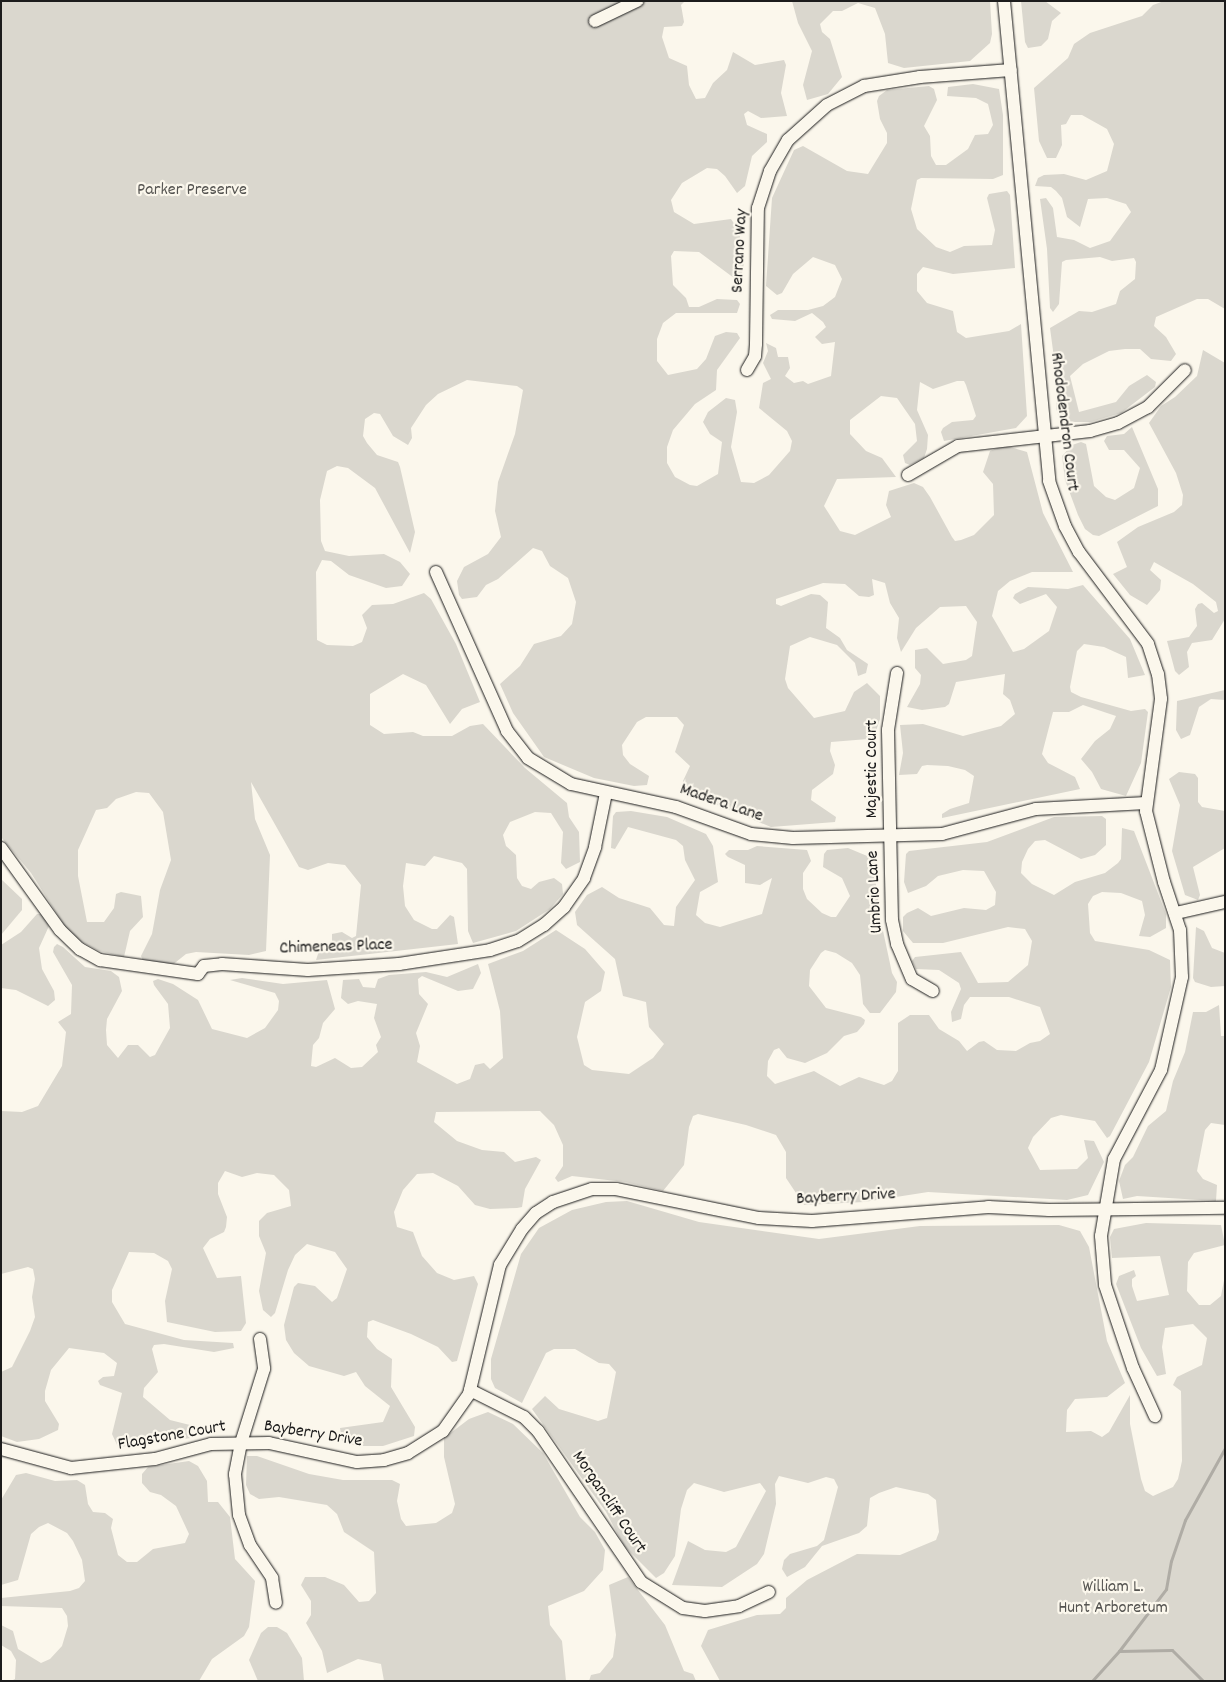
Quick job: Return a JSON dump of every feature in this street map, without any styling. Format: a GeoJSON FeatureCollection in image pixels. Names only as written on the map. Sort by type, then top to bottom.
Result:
{"type":"FeatureCollection","features":[{"type":"Feature","properties":{"kind":"street"},"geometry":{"type":"LineString","coordinates":[[594,21],[637,1]]}},
{"type":"Feature","properties":{"kind":"street","name":"Rhododendron Court"},"geometry":{"type":"LineString","coordinates":[[1004,1],[1049,481],[1065,526],[1091,571],[1140,631],[1155,663],[1162,712],[1146,803],[1152,841],[1180,930],[1182,977],[1171,1035],[1161,1070],[1114,1159],[1103,1209],[1101,1258],[1105,1284],[1133,1368],[1155,1416]]}},
{"type":"Feature","properties":{"kind":"street","name":"Serrano Way"},"geometry":{"type":"LineString","coordinates":[[746,370],[755,356],[756,344],[758,208],[770,170],[788,140],[826,104],[864,86],[920,77],[1011,70]]}},
{"type":"Feature","properties":{"kind":"street"},"geometry":{"type":"LineString","coordinates":[[908,475],[958,446],[1044,434],[1090,431],[1135,415],[1160,397],[1185,370]]}},
{"type":"Feature","properties":{"kind":"street","name":"Madera Lane"},"geometry":{"type":"LineString","coordinates":[[436,572],[499,717],[517,746],[556,777],[606,793],[676,807],[736,830],[763,837],[891,836],[950,833],[1057,806],[1146,803]]}},
{"type":"Feature","properties":{"kind":"street","name":"Majestic Court"},"geometry":{"type":"LineString","coordinates":[[891,836],[888,730],[897,673]]}},
{"type":"Feature","properties":{"kind":"street","name":"Chimeneas Place"},"geometry":{"type":"LineString","coordinates":[[1,848],[65,935],[100,960],[198,974],[204,966],[222,964],[308,970],[381,966],[490,950],[518,941],[544,926],[564,907],[584,878],[595,847],[606,793]]}},
{"type":"Feature","properties":{"kind":"street","name":"Umbrio Lane"},"geometry":{"type":"LineString","coordinates":[[891,836],[892,920],[896,944],[912,979],[933,991]]}},
{"type":"Feature","properties":{"kind":"street"},"geometry":{"type":"LineString","coordinates":[[1176,913],[1225,902]]}},
{"type":"Feature","properties":{"kind":"street","name":"Bayberry Drive"},"geometry":{"type":"LineString","coordinates":[[240,1443],[269,1443],[343,1461],[384,1460],[408,1453],[443,1431],[470,1390],[500,1265],[522,1229],[536,1213],[553,1202],[592,1189],[625,1190],[759,1218],[812,1221],[988,1207],[1103,1209],[1225,1208]]}},
{"type":"Feature","properties":{"kind":"street"},"geometry":{"type":"LineString","coordinates":[[240,1443],[264,1369],[260,1339]]}},
{"type":"Feature","properties":{"kind":"street","name":"Morgancliff Court"},"geometry":{"type":"LineString","coordinates":[[470,1390],[524,1417],[538,1431],[641,1582],[683,1608],[704,1611],[739,1606],[769,1592]]}},
{"type":"Feature","properties":{"kind":"street","name":"Flagstone Court"},"geometry":{"type":"LineString","coordinates":[[1,1450],[71,1468],[155,1459],[211,1444],[240,1443],[234,1474],[239,1515],[257,1559],[272,1578],[276,1603]]}},
{"type":"Feature","properties":{"kind":"green space","name":"Parker Preserve"},"geometry":{"type":"Polygon","coordinates":[[[1,1],[685,1],[681,5],[684,22],[682,26],[664,27],[662,37],[669,58],[687,66],[689,85],[696,99],[705,98],[713,83],[727,70],[733,52],[755,65],[784,60],[786,65],[781,93],[787,116],[761,118],[748,111],[744,114],[747,125],[767,134],[767,142],[752,156],[745,186],[737,193],[725,176],[717,169],[707,168],[682,183],[671,200],[674,212],[694,224],[731,219],[739,231],[744,263],[742,273],[734,278],[699,252],[674,251],[671,256],[673,285],[686,298],[689,307],[699,307],[717,299],[737,300],[740,304],[737,313],[676,313],[663,323],[657,339],[657,361],[668,375],[697,369],[706,359],[715,336],[726,332],[737,333],[740,338],[717,370],[716,390],[695,404],[673,430],[667,447],[667,463],[675,477],[690,485],[697,486],[718,474],[722,442],[710,434],[703,422],[708,412],[726,398],[735,400],[737,412],[731,447],[741,482],[754,483],[769,475],[790,451],[792,441],[787,431],[759,408],[763,383],[771,379],[763,363],[768,351],[766,343],[776,348],[778,357],[788,357],[790,368],[785,376],[794,383],[803,381],[808,384],[831,376],[835,342],[822,344],[815,337],[826,327],[823,322],[812,313],[795,321],[772,319],[770,315],[778,310],[808,310],[823,306],[835,297],[842,279],[835,265],[813,257],[793,274],[782,293],[777,295],[766,286],[772,198],[794,150],[803,146],[847,171],[868,174],[887,143],[887,133],[880,119],[877,101],[879,96],[887,90],[929,86],[934,89],[937,100],[924,126],[930,136],[931,156],[936,165],[946,165],[968,149],[975,135],[988,134],[993,125],[988,104],[976,98],[947,96],[948,87],[973,84],[999,89],[1003,115],[1003,175],[993,179],[921,178],[917,180],[911,209],[917,229],[936,247],[950,252],[964,246],[992,245],[995,230],[987,198],[989,194],[1007,191],[1010,195],[1015,268],[953,274],[923,267],[917,274],[917,291],[927,303],[953,311],[957,332],[966,338],[1009,331],[1021,324],[1027,416],[1016,428],[944,441],[941,432],[943,428],[952,422],[973,420],[976,416],[966,385],[964,381],[957,381],[933,389],[920,382],[917,410],[928,435],[927,449],[924,458],[910,465],[905,463],[903,455],[917,441],[915,424],[897,398],[881,396],[850,420],[850,434],[866,451],[882,458],[896,477],[837,479],[824,506],[840,531],[855,535],[891,517],[886,505],[889,491],[914,483],[923,487],[955,541],[961,540],[974,535],[994,515],[993,484],[983,472],[990,451],[1004,445],[1027,452],[1043,513],[1073,572],[1032,572],[1010,581],[998,591],[992,616],[1013,652],[1024,649],[1049,631],[1057,607],[1046,594],[1020,604],[1013,598],[1015,594],[1028,587],[1068,589],[1083,585],[1130,639],[1145,675],[1128,678],[1126,657],[1104,647],[1084,644],[1077,651],[1070,687],[1071,692],[1081,697],[1131,711],[1145,709],[1148,712],[1141,763],[1126,796],[1101,789],[1092,772],[1081,759],[1095,741],[1110,729],[1116,716],[1083,705],[1069,712],[1053,712],[1042,754],[1048,763],[1075,777],[1080,789],[942,818],[942,814],[950,809],[969,803],[974,776],[965,770],[948,766],[927,765],[922,766],[917,774],[899,775],[903,753],[900,725],[923,724],[963,736],[1001,726],[1015,714],[1010,700],[1003,694],[1005,674],[956,682],[949,704],[945,707],[922,710],[907,707],[920,684],[921,675],[915,668],[915,650],[927,648],[943,664],[966,660],[972,656],[977,622],[966,606],[940,607],[916,628],[901,652],[897,638],[899,618],[890,603],[885,583],[872,579],[874,595],[869,597],[859,596],[845,584],[823,583],[776,599],[776,604],[781,606],[811,594],[820,595],[828,602],[826,628],[840,638],[847,650],[868,664],[866,673],[858,676],[855,663],[837,645],[810,637],[790,646],[785,679],[788,688],[814,718],[845,711],[854,692],[867,683],[880,696],[880,719],[875,734],[868,739],[831,742],[830,751],[835,765],[833,774],[812,790],[811,800],[836,817],[835,822],[771,827],[683,791],[683,781],[690,766],[675,752],[684,725],[677,717],[646,717],[637,722],[622,745],[623,755],[630,764],[649,776],[647,785],[634,786],[594,778],[544,757],[513,713],[500,684],[520,666],[534,644],[561,636],[572,624],[576,602],[568,578],[550,566],[542,551],[533,548],[498,579],[486,585],[477,597],[462,599],[459,595],[457,581],[464,567],[488,554],[501,537],[495,511],[498,482],[515,434],[523,390],[517,386],[467,380],[438,394],[426,405],[411,428],[412,438],[408,445],[393,436],[380,414],[374,413],[365,419],[363,436],[367,443],[377,455],[398,462],[400,467],[415,532],[410,553],[375,488],[348,468],[337,466],[327,471],[320,500],[321,541],[325,551],[349,556],[384,554],[400,562],[410,574],[402,586],[386,588],[349,575],[331,561],[322,560],[316,572],[317,640],[327,645],[353,646],[362,642],[367,628],[362,615],[372,605],[393,604],[424,593],[431,599],[456,644],[480,702],[462,709],[450,724],[426,685],[403,674],[370,694],[370,725],[384,734],[413,732],[423,736],[452,736],[470,726],[483,724],[525,768],[567,803],[569,817],[579,832],[580,862],[566,869],[561,863],[563,832],[551,813],[535,812],[510,822],[503,835],[506,846],[516,855],[517,878],[522,886],[531,889],[539,882],[554,878],[562,884],[563,894],[550,909],[516,931],[473,943],[468,931],[467,869],[462,863],[434,856],[425,866],[406,863],[403,886],[405,906],[414,920],[432,929],[437,929],[450,915],[454,917],[458,944],[316,960],[321,945],[332,942],[332,934],[342,932],[352,938],[356,936],[361,885],[345,865],[328,863],[308,870],[299,867],[251,782],[255,819],[270,855],[266,951],[249,955],[196,952],[186,954],[171,966],[143,961],[141,956],[152,934],[160,890],[171,860],[163,812],[149,793],[136,792],[116,799],[107,808],[96,810],[78,850],[78,876],[87,922],[104,922],[114,908],[116,894],[121,892],[141,896],[143,917],[130,931],[124,957],[99,951],[71,936],[31,873],[1,837],[1,1]]]}},
{"type":"Feature","properties":{"kind":"green space"},"geometry":{"type":"Polygon","coordinates":[[[792,1],[990,1],[992,34],[990,43],[970,61],[904,68],[888,63],[885,34],[875,8],[858,3],[842,11],[833,11],[820,24],[822,32],[830,39],[842,77],[828,94],[807,100],[803,85],[812,51],[798,23],[792,1]]]}},
{"type":"Feature","properties":{"kind":"green space"},"geometry":{"type":"Polygon","coordinates":[[[1021,1],[1045,1],[1061,13],[1052,21],[1048,39],[1041,46],[1028,48],[1025,42],[1021,1]]]}},
{"type":"Feature","properties":{"kind":"green space"},"geometry":{"type":"Polygon","coordinates":[[[1164,1],[1225,1],[1225,309],[1208,299],[1197,299],[1156,317],[1154,326],[1166,337],[1176,354],[1171,361],[1151,359],[1140,349],[1125,349],[1109,351],[1083,364],[1070,376],[1079,412],[1116,402],[1129,386],[1147,375],[1156,382],[1155,387],[1121,413],[1091,422],[1067,422],[1059,417],[1056,408],[1058,388],[1050,328],[1079,311],[1092,312],[1116,304],[1120,291],[1135,279],[1136,262],[1134,258],[1112,261],[1100,257],[1062,262],[1059,304],[1053,312],[1050,308],[1047,249],[1040,199],[1046,198],[1053,208],[1057,237],[1074,240],[1090,248],[1110,241],[1131,212],[1126,204],[1107,198],[1088,199],[1080,227],[1067,217],[1062,198],[1056,191],[1051,187],[1035,186],[1038,178],[1044,175],[1064,174],[1086,180],[1107,171],[1114,144],[1107,129],[1082,115],[1071,115],[1066,124],[1061,125],[1062,145],[1056,158],[1047,158],[1039,141],[1034,88],[1068,58],[1074,44],[1090,33],[1142,16],[1153,5],[1164,1]]]}},
{"type":"Feature","properties":{"kind":"green space"},"geometry":{"type":"Polygon","coordinates":[[[1203,350],[1225,363],[1225,619],[1212,640],[1192,643],[1187,652],[1189,667],[1179,675],[1175,671],[1167,641],[1189,637],[1197,626],[1195,609],[1198,604],[1202,603],[1214,613],[1218,611],[1216,602],[1193,584],[1154,562],[1150,570],[1161,580],[1160,590],[1147,605],[1130,595],[1113,574],[1127,567],[1117,542],[1138,527],[1174,512],[1182,505],[1183,495],[1176,473],[1149,423],[1161,406],[1175,397],[1197,376],[1203,350]]]}},
{"type":"Feature","properties":{"kind":"green space"},"geometry":{"type":"Polygon","coordinates":[[[1132,427],[1158,489],[1158,506],[1099,536],[1093,535],[1085,529],[1078,515],[1065,480],[1062,456],[1072,445],[1081,442],[1086,444],[1094,486],[1106,497],[1115,500],[1134,488],[1140,468],[1124,450],[1109,450],[1104,441],[1107,436],[1124,434],[1132,427]]]}},
{"type":"Feature","properties":{"kind":"green space"},"geometry":{"type":"Polygon","coordinates":[[[1225,690],[1225,700],[1211,699],[1199,707],[1190,735],[1181,739],[1176,730],[1177,701],[1225,690]]]}},
{"type":"Feature","properties":{"kind":"green space"},"geometry":{"type":"Polygon","coordinates":[[[1179,772],[1195,774],[1198,778],[1198,802],[1202,807],[1225,811],[1225,848],[1193,867],[1200,895],[1198,900],[1185,895],[1172,851],[1180,805],[1169,779],[1179,772]]]}},
{"type":"Feature","properties":{"kind":"green space"},"geometry":{"type":"Polygon","coordinates":[[[631,811],[667,817],[706,834],[713,846],[718,882],[700,892],[696,915],[705,923],[720,927],[762,914],[772,878],[760,885],[745,883],[745,865],[728,857],[725,854],[729,850],[748,850],[757,846],[807,850],[811,861],[803,873],[803,889],[807,899],[822,913],[831,917],[836,917],[850,896],[842,878],[823,867],[824,854],[827,850],[848,848],[872,858],[882,926],[892,973],[897,982],[896,992],[880,1013],[870,1013],[863,1004],[860,975],[852,963],[836,953],[825,950],[821,953],[810,970],[809,986],[826,1008],[861,1017],[865,1020],[864,1024],[857,1032],[844,1036],[827,1053],[805,1063],[787,1058],[779,1048],[774,1050],[768,1061],[767,1076],[775,1084],[814,1071],[840,1086],[859,1077],[884,1085],[892,1081],[898,1071],[898,1023],[910,1015],[929,1015],[939,1029],[959,1041],[967,1051],[979,1042],[984,1041],[997,1050],[1016,1051],[1030,1043],[1040,1041],[1050,1034],[1040,1007],[1009,997],[970,997],[964,1005],[961,1019],[952,1022],[951,1012],[961,989],[959,983],[939,970],[916,969],[912,961],[915,957],[961,952],[978,983],[1008,982],[1028,965],[1032,941],[1025,929],[1008,927],[943,943],[913,943],[903,931],[903,917],[907,913],[918,908],[931,916],[964,908],[986,910],[995,905],[996,892],[984,871],[963,870],[938,876],[926,886],[908,893],[904,882],[906,854],[909,851],[987,842],[1054,817],[1102,816],[1106,819],[1106,845],[1095,855],[1081,859],[1045,840],[1035,841],[1028,849],[1022,862],[1021,873],[1032,884],[1054,895],[1075,882],[1105,873],[1118,863],[1121,859],[1122,828],[1134,831],[1166,914],[1166,928],[1150,937],[1139,936],[1145,915],[1142,901],[1121,893],[1102,892],[1093,896],[1088,904],[1090,933],[1095,941],[1149,950],[1170,960],[1171,987],[1149,1062],[1110,1136],[1107,1138],[1095,1121],[1061,1115],[1051,1118],[1033,1137],[1028,1148],[1040,1170],[1077,1169],[1088,1158],[1084,1140],[1094,1141],[1104,1162],[1088,1195],[1067,1200],[928,1192],[864,1202],[804,1205],[786,1178],[786,1152],[776,1135],[746,1125],[698,1114],[693,1116],[689,1127],[684,1165],[663,1191],[625,1182],[572,1176],[558,1182],[555,1178],[563,1166],[563,1145],[554,1125],[540,1111],[436,1112],[434,1122],[457,1141],[482,1150],[504,1152],[515,1162],[536,1157],[541,1160],[525,1189],[522,1207],[490,1209],[475,1205],[458,1186],[433,1173],[417,1174],[403,1190],[394,1212],[397,1227],[413,1232],[422,1256],[437,1273],[454,1280],[474,1276],[478,1284],[457,1361],[452,1362],[438,1347],[411,1334],[373,1320],[368,1322],[367,1337],[377,1349],[392,1359],[391,1387],[415,1427],[414,1436],[383,1446],[357,1446],[342,1441],[340,1428],[383,1422],[390,1406],[365,1386],[356,1372],[344,1376],[309,1366],[294,1353],[286,1340],[284,1325],[294,1287],[298,1283],[315,1286],[332,1302],[337,1298],[347,1269],[335,1252],[307,1244],[295,1255],[288,1270],[275,1313],[271,1317],[263,1310],[259,1291],[266,1253],[259,1236],[259,1221],[267,1213],[291,1206],[289,1190],[274,1175],[257,1173],[242,1177],[225,1171],[218,1183],[218,1194],[227,1217],[226,1227],[224,1232],[210,1239],[203,1248],[217,1278],[241,1276],[246,1323],[241,1331],[215,1332],[167,1322],[165,1301],[172,1269],[168,1261],[154,1253],[129,1252],[112,1290],[112,1302],[125,1324],[184,1340],[233,1343],[234,1348],[214,1352],[164,1344],[154,1345],[152,1349],[158,1372],[144,1388],[143,1397],[170,1420],[190,1425],[191,1438],[118,1447],[112,1434],[122,1393],[100,1385],[98,1381],[103,1377],[114,1376],[117,1363],[104,1353],[69,1348],[51,1370],[45,1391],[45,1401],[59,1424],[58,1430],[39,1439],[17,1442],[1,1436],[1,1372],[12,1367],[30,1331],[35,1317],[32,1297],[35,1279],[33,1269],[28,1267],[1,1274],[1,1111],[22,1112],[38,1106],[62,1066],[66,1032],[58,1022],[71,1014],[72,985],[53,952],[57,944],[85,967],[111,971],[119,977],[122,991],[107,1019],[106,1030],[107,1045],[118,1058],[128,1045],[138,1045],[150,1057],[155,1055],[170,1028],[168,1004],[153,981],[158,979],[173,984],[198,1000],[212,1029],[247,1038],[265,1028],[278,1010],[279,1001],[275,993],[230,980],[242,978],[283,984],[327,980],[335,1009],[323,1023],[319,1038],[313,1045],[311,1066],[316,1067],[335,1058],[351,1068],[362,1067],[378,1052],[376,1045],[381,1037],[374,1018],[377,1004],[358,1001],[348,1004],[341,998],[343,980],[359,979],[363,987],[375,988],[378,979],[389,975],[426,972],[447,977],[478,964],[481,973],[473,989],[458,991],[422,976],[418,979],[419,994],[428,1004],[416,1033],[420,1046],[417,1062],[457,1084],[470,1079],[475,1065],[484,1063],[490,1069],[503,1058],[500,1011],[488,964],[523,951],[556,930],[585,949],[605,972],[601,991],[585,1002],[577,1037],[584,1065],[592,1070],[629,1074],[653,1058],[664,1044],[649,1027],[646,1002],[623,996],[615,959],[577,925],[575,912],[587,895],[602,887],[619,898],[650,908],[664,925],[674,926],[676,907],[695,880],[685,860],[683,846],[676,840],[628,827],[615,849],[611,848],[613,816],[616,812],[631,811]]]}},
{"type":"Feature","properties":{"kind":"green space"},"geometry":{"type":"Polygon","coordinates":[[[1,879],[22,899],[22,910],[1,935],[1,879]]]}},
{"type":"Feature","properties":{"kind":"green space"},"geometry":{"type":"Polygon","coordinates":[[[37,914],[42,914],[49,926],[39,948],[42,969],[54,991],[55,1000],[48,1006],[16,990],[1,988],[1,945],[21,932],[37,914]]]}},
{"type":"Feature","properties":{"kind":"green space"},"geometry":{"type":"Polygon","coordinates":[[[1196,927],[1204,931],[1212,948],[1225,953],[1225,986],[1211,987],[1195,982],[1193,978],[1196,927]]]}},
{"type":"Feature","properties":{"kind":"green space"},"geometry":{"type":"Polygon","coordinates":[[[1219,1005],[1221,1036],[1225,1036],[1225,1125],[1211,1123],[1205,1130],[1197,1171],[1203,1179],[1217,1185],[1216,1201],[1137,1196],[1123,1199],[1119,1181],[1125,1165],[1133,1157],[1148,1126],[1166,1111],[1173,1081],[1185,1052],[1193,1012],[1206,1012],[1219,1005]]]}},
{"type":"Feature","properties":{"kind":"green space","name":"William L. Hunt Arboretum"},"geometry":{"type":"Polygon","coordinates":[[[627,1201],[699,1222],[819,1239],[920,1226],[1059,1225],[1080,1231],[1089,1247],[1107,1341],[1125,1383],[1107,1397],[1075,1399],[1067,1410],[1066,1432],[1091,1431],[1102,1437],[1109,1432],[1130,1395],[1130,1424],[1141,1479],[1145,1491],[1153,1496],[1173,1487],[1178,1479],[1182,1461],[1181,1391],[1173,1385],[1177,1377],[1202,1365],[1207,1338],[1193,1324],[1165,1328],[1162,1347],[1166,1374],[1157,1376],[1141,1348],[1116,1284],[1119,1276],[1134,1270],[1136,1276],[1132,1279],[1132,1286],[1137,1301],[1169,1295],[1160,1256],[1112,1258],[1110,1237],[1114,1229],[1146,1223],[1221,1225],[1225,1245],[1194,1253],[1188,1262],[1187,1291],[1199,1305],[1210,1305],[1221,1296],[1225,1275],[1225,1681],[720,1681],[701,1646],[708,1630],[757,1615],[780,1614],[786,1608],[786,1598],[807,1580],[857,1554],[900,1555],[936,1540],[939,1532],[936,1500],[928,1494],[896,1487],[879,1493],[870,1498],[867,1526],[859,1533],[822,1546],[805,1567],[787,1577],[782,1569],[784,1560],[790,1554],[817,1546],[824,1540],[838,1487],[834,1479],[826,1477],[808,1483],[779,1476],[775,1484],[776,1504],[764,1554],[757,1564],[722,1587],[672,1585],[688,1541],[705,1550],[726,1552],[736,1547],[766,1491],[760,1483],[724,1492],[694,1483],[687,1490],[681,1509],[675,1556],[664,1573],[656,1578],[624,1546],[606,1512],[532,1409],[545,1396],[559,1409],[598,1421],[607,1418],[616,1372],[609,1364],[599,1363],[575,1349],[554,1349],[546,1353],[522,1403],[495,1388],[491,1379],[491,1359],[521,1254],[539,1228],[572,1210],[606,1202],[627,1201]]]}},
{"type":"Feature","properties":{"kind":"green space"},"geometry":{"type":"Polygon","coordinates":[[[488,1412],[513,1424],[543,1453],[580,1517],[595,1532],[605,1550],[603,1570],[584,1591],[548,1606],[550,1625],[562,1641],[566,1681],[384,1681],[381,1664],[358,1659],[327,1673],[322,1651],[306,1623],[311,1615],[311,1601],[301,1585],[305,1577],[325,1577],[344,1585],[359,1602],[369,1601],[376,1593],[374,1552],[344,1532],[337,1514],[327,1505],[279,1497],[259,1499],[250,1494],[246,1485],[247,1456],[257,1456],[309,1474],[343,1480],[392,1480],[400,1484],[397,1501],[401,1519],[406,1526],[436,1523],[452,1513],[455,1504],[444,1457],[444,1438],[469,1419],[488,1412]]]}},
{"type":"Feature","properties":{"kind":"green space"},"geometry":{"type":"Polygon","coordinates":[[[189,1461],[198,1466],[207,1481],[208,1502],[218,1502],[230,1517],[235,1559],[255,1581],[249,1627],[244,1636],[212,1659],[199,1681],[11,1681],[15,1679],[16,1660],[11,1651],[1,1645],[1,1625],[13,1631],[18,1649],[41,1663],[50,1659],[62,1646],[68,1626],[67,1616],[62,1608],[1,1606],[1,1598],[70,1591],[79,1588],[85,1581],[82,1560],[73,1541],[67,1533],[48,1523],[39,1527],[31,1534],[18,1580],[1,1585],[1,1500],[16,1475],[26,1473],[55,1481],[77,1480],[85,1485],[88,1504],[93,1512],[105,1513],[113,1519],[111,1528],[118,1555],[127,1562],[137,1562],[153,1549],[185,1543],[189,1534],[176,1506],[161,1495],[150,1492],[142,1483],[142,1474],[148,1467],[189,1461]]]}},
{"type":"Feature","properties":{"kind":"green space"},"geometry":{"type":"Polygon","coordinates":[[[628,1577],[665,1625],[684,1671],[693,1674],[696,1681],[589,1681],[591,1675],[600,1673],[613,1657],[616,1635],[609,1585],[628,1577]]]}},
{"type":"Feature","properties":{"kind":"green space"},"geometry":{"type":"Polygon","coordinates":[[[268,1627],[277,1627],[287,1633],[302,1658],[304,1681],[258,1681],[249,1660],[261,1633],[268,1627]]]}},
{"type":"Feature","properties":{"kind":"waterway"},"geometry":{"type":"LineString","coordinates":[[1119,1651],[1166,1589],[1171,1561],[1185,1520],[1225,1448]]}},
{"type":"Feature","properties":{"kind":"waterway"},"geometry":{"type":"LineString","coordinates":[[1092,1681],[1119,1651],[1172,1650],[1203,1681]]}}]}
